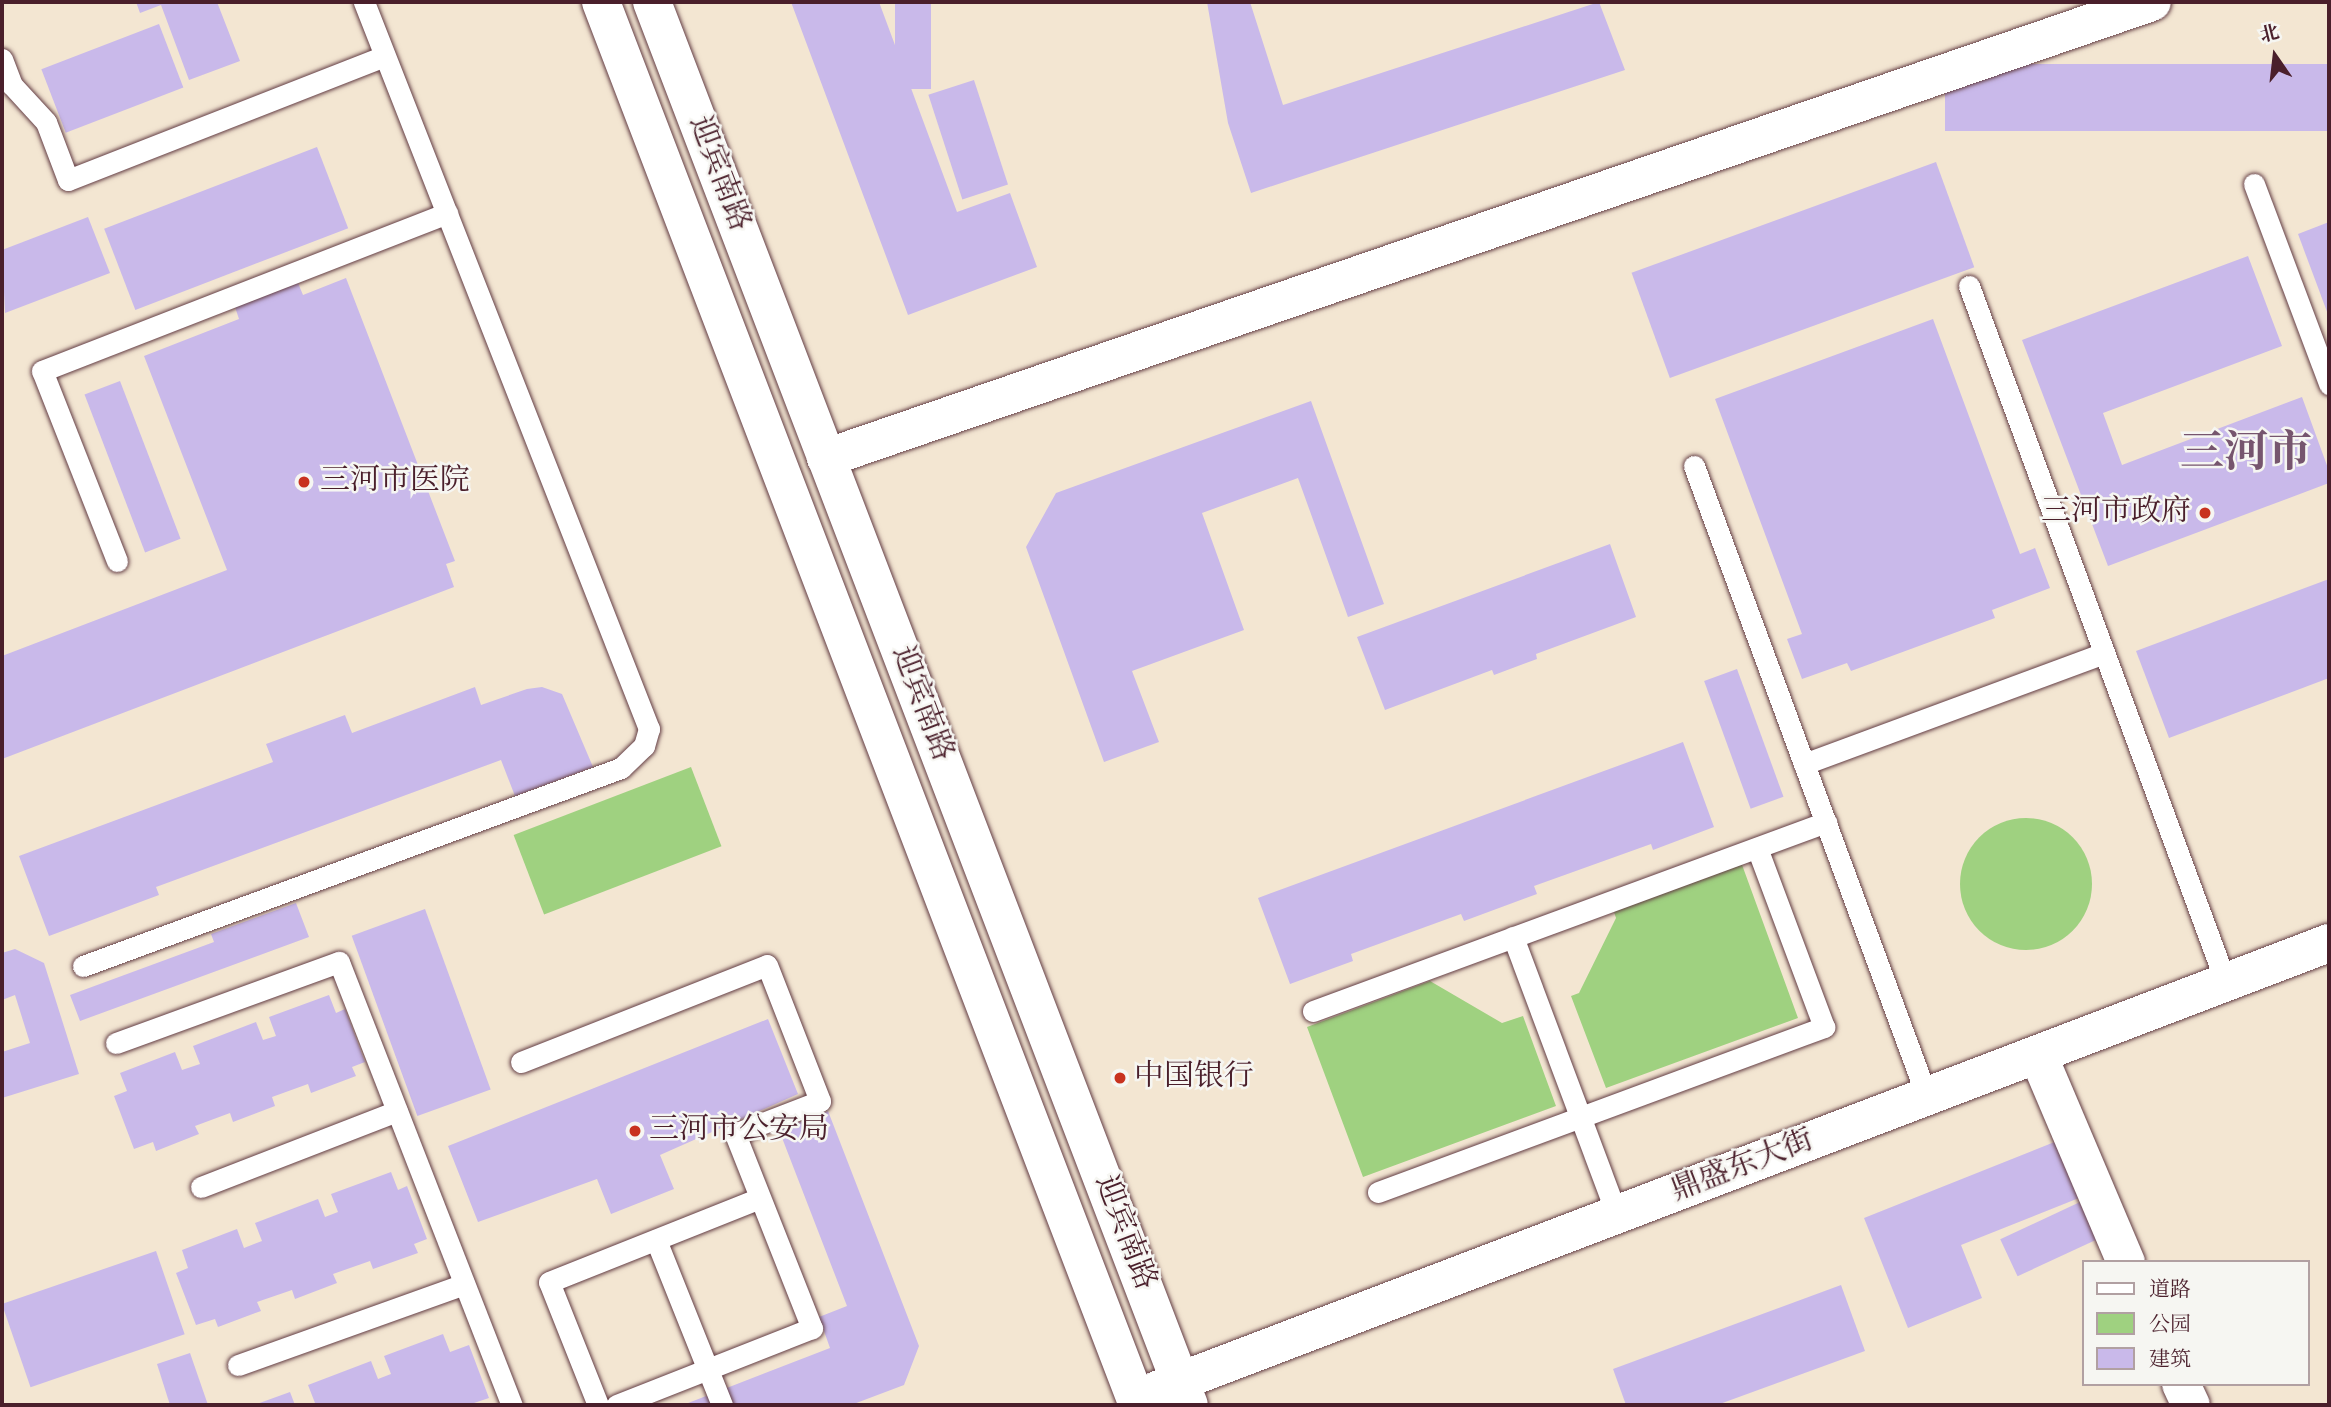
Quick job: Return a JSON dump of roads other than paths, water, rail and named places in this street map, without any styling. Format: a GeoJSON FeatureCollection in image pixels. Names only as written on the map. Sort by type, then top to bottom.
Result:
{"type":"FeatureCollection","features":[{"type":"Feature","properties":{"kind":"main road","name":"迎宾南路"},"geometry":{"type":"LineString","coordinates":[[601,2],[1153,1398]]}},
{"type":"Feature","properties":{"kind":"main road","name":"迎宾南路"},"geometry":{"type":"LineString","coordinates":[[652,2],[826,458],[1153,1398]]}},
{"type":"Feature","properties":{"kind":"main road"},"geometry":{"type":"LineString","coordinates":[[826,458],[2152,2]]}},
{"type":"Feature","properties":{"kind":"main road","name":"鼎盛东大街"},"geometry":{"type":"LineString","coordinates":[[1153,1398],[1616,1215],[2329,943]]}},
{"type":"Feature","properties":{"kind":"main road"},"geometry":{"type":"LineString","coordinates":[[2038,1055],[2125,1260]]}},
{"type":"Feature","properties":{"kind":"main road"},"geometry":{"type":"LineString","coordinates":[[2182,1386],[2191,1405]]}},
{"type":"Feature","properties":{"kind":"lane"},"geometry":{"type":"LineString","coordinates":[[83,966],[621,768],[644,746],[649,729],[364,2]]}},
{"type":"Feature","properties":{"kind":"lane"},"geometry":{"type":"LineString","coordinates":[[2,59],[12,85],[46,122],[68,180],[385,56]]}},
{"type":"Feature","properties":{"kind":"lane"},"geometry":{"type":"LineString","coordinates":[[2254,184],[2329,384]]}},
{"type":"Feature","properties":{"kind":"lane"},"geometry":{"type":"LineString","coordinates":[[117,561],[42,371],[447,213]]}},
{"type":"Feature","properties":{"kind":"lane"},"geometry":{"type":"LineString","coordinates":[[1969,286],[2226,983]]}},
{"type":"Feature","properties":{"kind":"lane"},"geometry":{"type":"LineString","coordinates":[[1694,466],[1927,1097]]}},
{"type":"Feature","properties":{"kind":"lane"},"geometry":{"type":"LineString","coordinates":[[1804,764],[2104,653]]}},
{"type":"Feature","properties":{"kind":"lane"},"geometry":{"type":"LineString","coordinates":[[1313,1011],[1826,822]]}},
{"type":"Feature","properties":{"kind":"lane"},"geometry":{"type":"LineString","coordinates":[[1378,1192],[1824,1027],[1757,848]]}},
{"type":"Feature","properties":{"kind":"lane"},"geometry":{"type":"LineString","coordinates":[[1513,937],[1616,1215]]}},
{"type":"Feature","properties":{"kind":"lane"},"geometry":{"type":"LineString","coordinates":[[116,1043],[339,962],[512,1405]]}},
{"type":"Feature","properties":{"kind":"lane"},"geometry":{"type":"LineString","coordinates":[[521,1062],[766,965],[820,1101],[734,1134],[812,1328],[617,1405]]}},
{"type":"Feature","properties":{"kind":"lane"},"geometry":{"type":"LineString","coordinates":[[201,1187],[397,1111]]}},
{"type":"Feature","properties":{"kind":"lane"},"geometry":{"type":"LineString","coordinates":[[598,1405],[549,1282],[760,1198]]}},
{"type":"Feature","properties":{"kind":"lane"},"geometry":{"type":"LineString","coordinates":[[656,1240],[722,1405]]}},
{"type":"Feature","properties":{"kind":"lane"},"geometry":{"type":"LineString","coordinates":[[238,1365],[464,1284]]}},
{"type":"Feature","properties":{"kind":"place","name":"三河市医院"},"geometry":{"type":"Point","coordinates":[304,482]}},
{"type":"Feature","properties":{"kind":"place","name":"三河市政府"},"geometry":{"type":"Point","coordinates":[2205,513]}},
{"type":"Feature","properties":{"kind":"place","name":"中国银行"},"geometry":{"type":"Point","coordinates":[1120,1078]}},
{"type":"Feature","properties":{"kind":"place","name":"三河市公安局"},"geometry":{"type":"Point","coordinates":[635,1131]}},
{"type":"Feature","properties":{"kind":"district","name":"三河市"},"geometry":{"type":"Point","coordinates":[2246,456]}}]}
